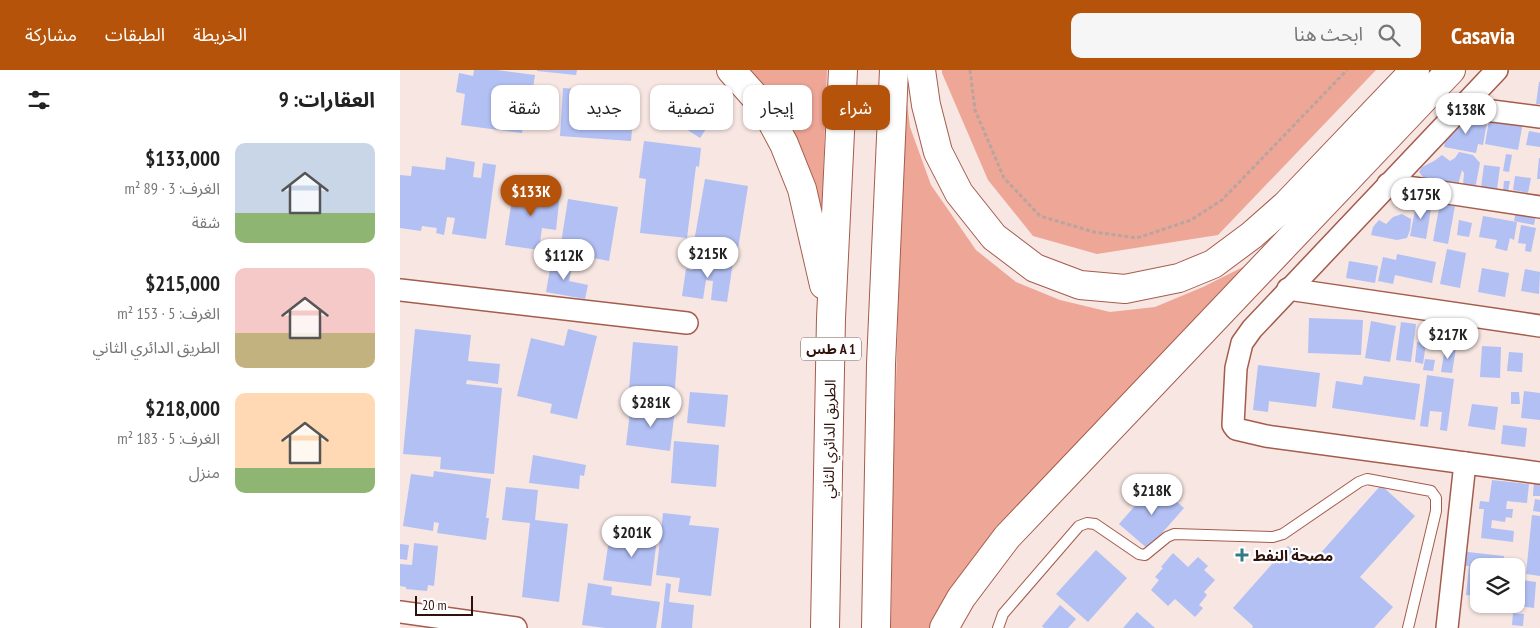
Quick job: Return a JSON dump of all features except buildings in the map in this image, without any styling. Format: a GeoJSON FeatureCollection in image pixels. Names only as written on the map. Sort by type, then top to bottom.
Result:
{"type":"FeatureCollection","features":[{"type":"Feature","properties":{"kind":"highway"},"geometry":{"type":"LineString","coordinates":[[731,70],[764,108],[784,144],[802,189],[831,318]]}},
{"type":"Feature","properties":{"kind":"highway","name":"الطريق الدائري الثاني"},"geometry":{"type":"LineString","coordinates":[[825,628],[831,318],[843,70]]}},
{"type":"Feature","properties":{"kind":"highway","name":"طس A 1"},"geometry":{"type":"LineString","coordinates":[[876,628],[881,364],[894,70]]}},
{"type":"Feature","properties":{"kind":"highway"},"geometry":{"type":"LineString","coordinates":[[922,70],[926,105],[938,152],[959,193],[994,237],[1035,268],[1080,285],[1124,289],[1179,278],[1213,264],[1252,235],[1286,205],[1414,70]]}},
{"type":"Feature","properties":{"kind":"highway"},"geometry":{"type":"LineString","coordinates":[[944,628],[961,598],[1006,537],[1450,70]]}},
{"type":"Feature","properties":{"kind":"street"},"geometry":{"type":"LineString","coordinates":[[1497,70],[1252,329],[1242,344],[1236,368],[1233,425],[1236,429],[1266,436],[1540,474]]}},
{"type":"Feature","properties":{"kind":"street"},"geometry":{"type":"LineString","coordinates":[[1461,107],[1540,117]]}},
{"type":"Feature","properties":{"kind":"street"},"geometry":{"type":"LineString","coordinates":[[1388,184],[1540,207]]}},
{"type":"Feature","properties":{"kind":"street"},"geometry":{"type":"LineString","coordinates":[[1288,289],[1540,326]]}},
{"type":"Feature","properties":{"kind":"street"},"geometry":{"type":"LineString","coordinates":[[400,290],[687,323]]}},
{"type":"Feature","properties":{"kind":"street"},"geometry":{"type":"LineString","coordinates":[[1447,628],[1465,463]]}},
{"type":"Feature","properties":{"kind":"street"},"geometry":{"type":"LineString","coordinates":[[400,612],[516,628]]}},
{"type":"Feature","properties":{"kind":"lane"},"geometry":{"type":"LineString","coordinates":[[998,628],[1003,614],[1079,526],[1087,523],[1095,524],[1139,554],[1145,555],[1167,537],[1174,534],[1273,537],[1283,534],[1359,482],[1367,479],[1431,491],[1436,498],[1436,511],[1408,628]]}},
{"type":"Feature","properties":{"kind":"path"},"geometry":{"type":"LineString","coordinates":[[970,70],[975,110],[1004,178],[1040,216],[1094,232],[1137,238],[1191,220],[1222,200],[1347,70]]}},
{"type":"Feature","properties":{"kind":"shaded area"},"geometry":{"type":"Polygon","coordinates":[[[737,70],[827,70],[826,85],[822,85],[822,130],[825,130],[821,233],[768,130],[812,130],[812,85],[745,85],[737,70]]]}},
{"type":"Feature","properties":{"kind":"shaded area"},"geometry":{"type":"Polygon","coordinates":[[[942,70],[1376,70],[1218,235],[1097,254],[1033,236],[988,180],[942,70]]]}},
{"type":"Feature","properties":{"kind":"shaded area"},"geometry":{"type":"Polygon","coordinates":[[[905,86],[910,127],[931,185],[976,250],[1016,282],[1060,300],[1110,312],[1155,307],[1203,287],[1251,263],[948,603],[930,628],[891,628],[893,481],[905,86]]]}},
{"type":"Feature","properties":{"kind":"place","name":"مصحة النفط"},"geometry":{"type":"Point","coordinates":[1242,555]}}]}
